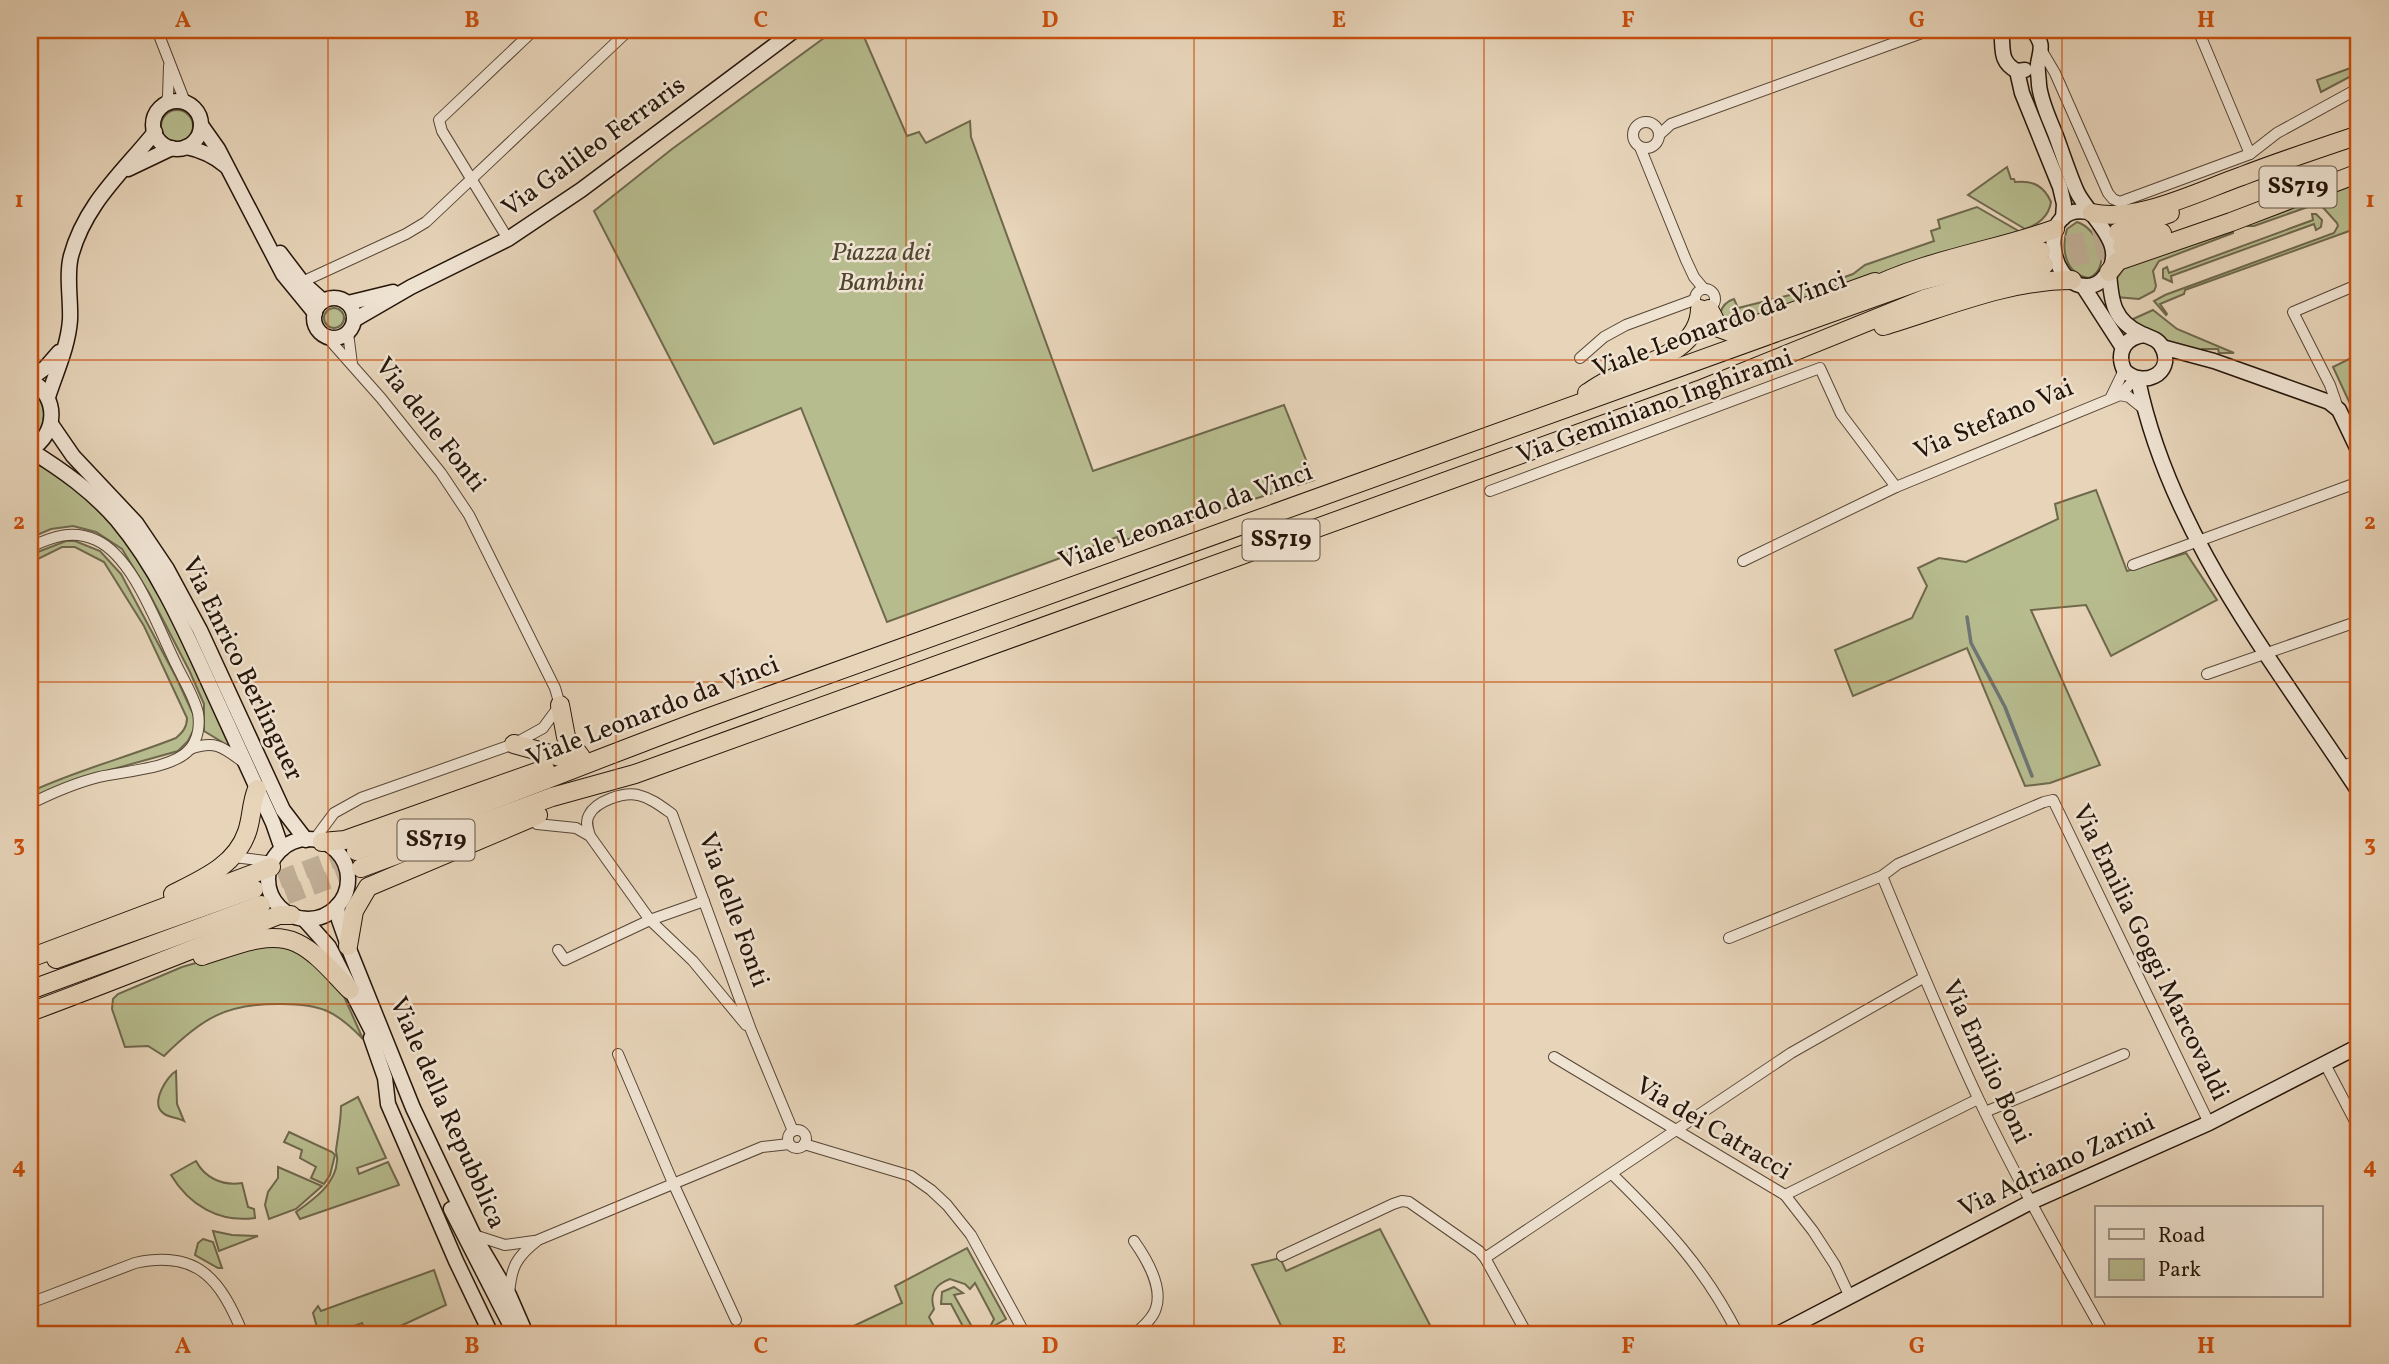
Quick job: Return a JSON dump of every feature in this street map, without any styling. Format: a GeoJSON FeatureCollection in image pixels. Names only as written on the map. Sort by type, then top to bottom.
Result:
{"type":"FeatureCollection","features":[{"type":"Feature","properties":{"kind":"highway"},"geometry":{"type":"LineString","coordinates":[[2091,213],[2104,216],[2124,215],[2161,205],[2359,135]]}},
{"type":"Feature","properties":{"kind":"highway","name":"SS719"},"geometry":{"type":"LineString","coordinates":[[2359,143],[2120,239],[2359,165]]}},
{"type":"Feature","properties":{"kind":"highway"},"geometry":{"type":"LineString","coordinates":[[2109,272],[2118,261],[2231,222],[2359,173]]}},
{"type":"Feature","properties":{"kind":"highway"},"geometry":{"type":"LineString","coordinates":[[1701,300],[1719,328],[1733,333],[1892,277],[2010,244],[2059,223]]}},
{"type":"Feature","properties":{"kind":"highway","name":"Viale Leonardo da Vinci"},"geometry":{"type":"LineString","coordinates":[[2042,258],[1924,299],[1699,390],[635,774],[552,797],[359,860],[602,757],[1805,321],[1920,281],[2042,258]]}},
{"type":"Feature","properties":{"kind":"highway"},"geometry":{"type":"LineString","coordinates":[[1805,321],[1892,277]]}},
{"type":"Feature","properties":{"kind":"highway"},"geometry":{"type":"LineString","coordinates":[[1776,358],[1982,295],[2050,280],[2077,283]]}},
{"type":"Feature","properties":{"kind":"highway"},"geometry":{"type":"LineString","coordinates":[[1551,415],[1609,380],[1676,350],[1698,327],[1701,300]]}},
{"type":"Feature","properties":{"kind":"highway"},"geometry":{"type":"LineString","coordinates":[[560,705],[566,737],[576,758]]}},
{"type":"Feature","properties":{"kind":"highway"},"geometry":{"type":"LineString","coordinates":[[514,744],[576,758],[602,757]]}},
{"type":"Feature","properties":{"kind":"highway"},"geometry":{"type":"LineString","coordinates":[[314,841],[345,840],[576,758]]}},
{"type":"Feature","properties":{"kind":"highway"},"geometry":{"type":"LineString","coordinates":[[348,946],[352,918],[358,901],[368,887],[635,774]]}},
{"type":"Feature","properties":{"kind":"highway"},"geometry":{"type":"LineString","coordinates":[[89,934],[177,893],[225,865],[234,857],[247,832],[257,789]]}},
{"type":"Feature","properties":{"kind":"highway"},"geometry":{"type":"LineString","coordinates":[[30,958],[272,865]]}},
{"type":"Feature","properties":{"kind":"highway"},"geometry":{"type":"LineString","coordinates":[[342,898],[362,883],[385,879]]}},
{"type":"Feature","properties":{"kind":"highway"},"geometry":{"type":"LineString","coordinates":[[30,968],[257,897],[30,990]]}},
{"type":"Feature","properties":{"kind":"highway"},"geometry":{"type":"LineString","coordinates":[[30,1012],[279,915],[297,917]]}},
{"type":"Feature","properties":{"kind":"highway"},"geometry":{"type":"LineString","coordinates":[[144,969],[252,941],[282,939],[306,949],[354,997]]}},
{"type":"Feature","properties":{"kind":"street"},"geometry":{"type":"LineString","coordinates":[[157,30],[185,102],[197,111],[201,125],[218,149],[260,226],[302,282],[323,301]]}},
{"type":"Feature","properties":{"kind":"street"},"geometry":{"type":"LineString","coordinates":[[508,239],[442,131],[439,120],[534,30]]}},
{"type":"Feature","properties":{"kind":"street"},"geometry":{"type":"LineString","coordinates":[[302,282],[426,222],[629,30]]}},
{"type":"Feature","properties":{"kind":"street","name":"Via Galileo Ferraris"},"geometry":{"type":"LineString","coordinates":[[411,287],[508,239],[582,190],[795,30]]}},
{"type":"Feature","properties":{"kind":"street"},"geometry":{"type":"LineString","coordinates":[[1659,135],[1654,125],[1649,122],[1639,124],[1632,135],[1636,144],[1645,147],[1654,145],[1659,135],[1671,124],[1930,30]]}},
{"type":"Feature","properties":{"kind":"street"},"geometry":{"type":"LineString","coordinates":[[2001,30],[2001,52],[2005,62],[2017,71],[2022,93],[2060,187],[2064,204],[2052,241],[2056,260],[2077,283],[2123,348]]}},
{"type":"Feature","properties":{"kind":"street"},"geometry":{"type":"LineString","coordinates":[[2033,30],[2042,44],[2039,88],[2049,119],[2078,193],[2102,225],[2113,250],[2109,272],[2111,300],[2115,312],[2132,329],[2158,341],[2162,347],[2165,362],[2157,375],[2137,377]]}},
{"type":"Feature","properties":{"kind":"street"},"geometry":{"type":"LineString","coordinates":[[2198,30],[2250,154]]}},
{"type":"Feature","properties":{"kind":"street"},"geometry":{"type":"LineString","coordinates":[[2017,71],[2030,69],[2040,57]]}},
{"type":"Feature","properties":{"kind":"street"},"geometry":{"type":"LineString","coordinates":[[2040,57],[2055,73],[2108,193],[2120,202],[2250,154],[2277,134],[2359,88]]}},
{"type":"Feature","properties":{"kind":"street"},"geometry":{"type":"LineString","coordinates":[[169,62],[167,97],[156,114],[155,132],[158,139],[179,147],[198,150],[227,167]]}},
{"type":"Feature","properties":{"kind":"street"},"geometry":{"type":"LineString","coordinates":[[164,105],[185,102]]}},
{"type":"Feature","properties":{"kind":"street"},"geometry":{"type":"LineString","coordinates":[[124,171],[197,138],[201,125]]}},
{"type":"Feature","properties":{"kind":"street"},"geometry":{"type":"LineString","coordinates":[[48,397],[67,343],[70,320],[70,258],[93,205],[155,132]]}},
{"type":"Feature","properties":{"kind":"street"},"geometry":{"type":"LineString","coordinates":[[1580,358],[1604,337],[1626,325],[1701,300],[1652,173],[1645,147]]}},
{"type":"Feature","properties":{"kind":"street"},"geometry":{"type":"LineString","coordinates":[[2059,223],[2076,211],[2091,213]]}},
{"type":"Feature","properties":{"kind":"street","name":"Via delle Fonti"},"geometry":{"type":"LineString","coordinates":[[260,226],[283,274],[314,313],[318,330],[352,364],[441,473],[469,515],[555,688],[560,705]]}},
{"type":"Feature","properties":{"kind":"street"},"geometry":{"type":"LineString","coordinates":[[2077,283],[2096,284],[2109,272]]}},
{"type":"Feature","properties":{"kind":"street"},"geometry":{"type":"LineString","coordinates":[[2359,284],[2293,312],[2359,452]]}},
{"type":"Feature","properties":{"kind":"street"},"geometry":{"type":"LineString","coordinates":[[314,313],[323,301],[337,298],[348,303],[411,287]]}},
{"type":"Feature","properties":{"kind":"street"},"geometry":{"type":"LineString","coordinates":[[327,337],[340,337],[411,287]]}},
{"type":"Feature","properties":{"kind":"street","name":"Via delle Fonti"},"geometry":{"type":"LineString","coordinates":[[348,303],[354,314],[351,327],[352,364]]}},
{"type":"Feature","properties":{"kind":"street"},"geometry":{"type":"LineString","coordinates":[[2145,335],[2132,338],[2123,348],[2121,363],[2137,377],[2160,457],[2197,542],[2267,654],[2359,792]]}},
{"type":"Feature","properties":{"kind":"street"},"geometry":{"type":"LineString","coordinates":[[48,397],[30,380],[45,368],[67,343]]}},
{"type":"Feature","properties":{"kind":"street"},"geometry":{"type":"LineString","coordinates":[[2162,347],[2214,361],[2315,396],[2339,410]]}},
{"type":"Feature","properties":{"kind":"street","name":"Via Geminiano Inghirami"},"geometry":{"type":"LineString","coordinates":[[1490,491],[1820,368],[1841,414],[1896,487]]}},
{"type":"Feature","properties":{"kind":"street"},"geometry":{"type":"LineString","coordinates":[[2315,396],[2320,390],[2324,373]]}},
{"type":"Feature","properties":{"kind":"street","name":"Via Stefano Vai"},"geometry":{"type":"LineString","coordinates":[[1743,561],[1896,487],[2115,396],[2137,377]]}},
{"type":"Feature","properties":{"kind":"street"},"geometry":{"type":"LineString","coordinates":[[2115,396],[2129,397],[2144,407]]}},
{"type":"Feature","properties":{"kind":"street","name":"Via Enrico Berlinguer"},"geometry":{"type":"LineString","coordinates":[[48,397],[51,424],[41,442],[30,450],[70,475],[86,490],[116,520],[145,559],[187,635],[282,849]]}},
{"type":"Feature","properties":{"kind":"street","name":"Via Enrico Berlinguer"},"geometry":{"type":"LineString","coordinates":[[51,424],[73,456],[136,523],[167,569],[200,630],[283,810],[314,841]]}},
{"type":"Feature","properties":{"kind":"street"},"geometry":{"type":"LineString","coordinates":[[2133,565],[2359,482]]}},
{"type":"Feature","properties":{"kind":"street"},"geometry":{"type":"LineString","coordinates":[[30,547],[58,535],[82,535],[101,543],[122,562],[143,597],[197,711],[197,735],[190,749]]}},
{"type":"Feature","properties":{"kind":"street"},"geometry":{"type":"LineString","coordinates":[[2207,674],[2359,621]]}},
{"type":"Feature","properties":{"kind":"street"},"geometry":{"type":"LineString","coordinates":[[314,841],[334,813],[361,798],[514,744],[543,728],[560,705]]}},
{"type":"Feature","properties":{"kind":"street"},"geometry":{"type":"LineString","coordinates":[[30,804],[72,785],[171,761],[190,749],[205,744],[227,750],[246,764]]}},
{"type":"Feature","properties":{"kind":"street"},"geometry":{"type":"LineString","coordinates":[[2343,766],[2359,760]]}},
{"type":"Feature","properties":{"kind":"street","name":"Via delle Fonti"},"geometry":{"type":"LineString","coordinates":[[590,836],[586,824],[589,815],[597,806],[612,798],[636,794],[657,802],[672,814],[751,1030],[793,1131],[803,1133],[804,1144]]}},
{"type":"Feature","properties":{"kind":"street","name":"Via Emilia Goggi Marcovaldi"},"geometry":{"type":"LineString","coordinates":[[1882,876],[1898,864],[2053,800],[2209,1123]]}},
{"type":"Feature","properties":{"kind":"street"},"geometry":{"type":"LineString","coordinates":[[531,817],[537,824],[576,828],[590,836],[650,920],[693,961],[751,1030]]}},
{"type":"Feature","properties":{"kind":"street"},"geometry":{"type":"LineString","coordinates":[[314,841],[337,853],[345,864],[348,877],[342,898],[319,918],[297,917],[278,905],[270,892],[268,880],[272,865],[282,849],[289,844],[314,841]]}},
{"type":"Feature","properties":{"kind":"street"},"geometry":{"type":"LineString","coordinates":[[234,857],[272,865]]}},
{"type":"Feature","properties":{"kind":"street"},"geometry":{"type":"LineString","coordinates":[[1729,938],[1882,876]]}},
{"type":"Feature","properties":{"kind":"street","name":"Via Emilio Boni"},"geometry":{"type":"LineString","coordinates":[[1882,876],[1923,978],[1978,1099],[2104,1334]]}},
{"type":"Feature","properties":{"kind":"street","name":"Viale della Repubblica"},"geometry":{"type":"LineString","coordinates":[[342,898],[339,919],[412,1108],[473,1234],[509,1295],[526,1334]]}},
{"type":"Feature","properties":{"kind":"street"},"geometry":{"type":"LineString","coordinates":[[558,950],[565,960],[650,920],[704,901]]}},
{"type":"Feature","properties":{"kind":"street","name":"Viale della Repubblica"},"geometry":{"type":"LineString","coordinates":[[297,917],[329,947],[381,1049],[459,1228],[477,1256],[515,1334]]}},
{"type":"Feature","properties":{"kind":"street"},"geometry":{"type":"LineString","coordinates":[[1485,1258],[1791,1053],[1923,978]]}},
{"type":"Feature","properties":{"kind":"street","name":"Viale della Repubblica"},"geometry":{"type":"LineString","coordinates":[[354,997],[386,1078],[388,1104],[456,1261],[491,1334]]}},
{"type":"Feature","properties":{"kind":"street","name":"Via Adriano Zarini"},"geometry":{"type":"LineString","coordinates":[[1778,1334],[2031,1202],[2209,1123],[2359,1046]]}},
{"type":"Feature","properties":{"kind":"street"},"geometry":{"type":"LineString","coordinates":[[618,1054],[736,1320]]}},
{"type":"Feature","properties":{"kind":"street"},"geometry":{"type":"LineString","coordinates":[[1985,1112],[2124,1054]]}},
{"type":"Feature","properties":{"kind":"street","name":"Via dei Catracci"},"geometry":{"type":"LineString","coordinates":[[1554,1057],[1785,1195],[1835,1265],[1849,1295]]}},
{"type":"Feature","properties":{"kind":"street"},"geometry":{"type":"LineString","coordinates":[[2325,1064],[2359,1129]]}},
{"type":"Feature","properties":{"kind":"street"},"geometry":{"type":"LineString","coordinates":[[1785,1195],[1978,1099]]}},
{"type":"Feature","properties":{"kind":"street"},"geometry":{"type":"LineString","coordinates":[[789,1144],[788,1137],[793,1131]]}},
{"type":"Feature","properties":{"kind":"street"},"geometry":{"type":"LineString","coordinates":[[473,1234],[505,1245],[538,1240],[762,1147],[789,1144],[797,1148],[804,1144],[911,1176],[931,1190],[971,1234],[1025,1334]]}},
{"type":"Feature","properties":{"kind":"street"},"geometry":{"type":"LineString","coordinates":[[1612,1174],[1662,1223],[1694,1263],[1720,1298],[1738,1334]]}},
{"type":"Feature","properties":{"kind":"street"},"geometry":{"type":"LineString","coordinates":[[1282,1256],[1402,1201],[1415,1205],[1479,1251],[1527,1334]]}},
{"type":"Feature","properties":{"kind":"street"},"geometry":{"type":"LineString","coordinates":[[509,1295],[512,1268],[522,1254],[538,1240]]}},
{"type":"Feature","properties":{"kind":"street"},"geometry":{"type":"LineString","coordinates":[[1134,1241],[1150,1265],[1156,1308],[1147,1323],[1135,1334]]}},
{"type":"Feature","properties":{"kind":"street"},"geometry":{"type":"LineString","coordinates":[[30,1303],[135,1263],[170,1260],[193,1267],[217,1283],[243,1334]]}},
{"type":"Feature","properties":{"kind":"green space","name":"Piazza dei Bambini"},"geometry":{"type":"Polygon","coordinates":[[[835,30],[861,30],[907,136],[919,132],[926,143],[970,121],[971,137],[1093,471],[1284,405],[1314,480],[1119,542],[1117,537],[887,622],[801,408],[714,444],[594,211],[672,149],[835,30]]]}},
{"type":"Feature","properties":{"kind":"green space"},"geometry":{"type":"Polygon","coordinates":[[[2359,65],[2359,72],[2321,92],[2317,80],[2359,65]]]}},
{"type":"Feature","properties":{"kind":"green space"},"geometry":{"type":"Polygon","coordinates":[[[177,110],[188,115],[193,126],[188,137],[177,142],[166,137],[161,126],[166,115],[177,110]]]}},
{"type":"Feature","properties":{"kind":"green space"},"geometry":{"type":"Polygon","coordinates":[[[2007,167],[2011,179],[2037,185],[2051,202],[2042,219],[2025,229],[1968,195],[2007,167]]]}},
{"type":"Feature","properties":{"kind":"green space"},"geometry":{"type":"Polygon","coordinates":[[[2359,183],[2359,240],[2352,230],[2185,290],[2184,294],[2160,304],[2166,315],[2154,301],[2334,233],[2337,223],[2319,203],[2248,226],[2359,183]]]}},
{"type":"Feature","properties":{"kind":"green space"},"geometry":{"type":"Polygon","coordinates":[[[1977,207],[2022,233],[1729,327],[1720,314],[1725,304],[1734,299],[1738,308],[1806,291],[1853,274],[1865,265],[1934,241],[1931,231],[1940,228],[1938,220],[1977,207]]]}},
{"type":"Feature","properties":{"kind":"green space"},"geometry":{"type":"Polygon","coordinates":[[[2312,214],[2322,220],[2321,227],[2316,230],[2314,224],[2171,276],[2172,282],[2163,278],[2163,269],[2167,267],[2169,273],[2313,220],[2312,214]]]}},
{"type":"Feature","properties":{"kind":"green space"},"geometry":{"type":"Polygon","coordinates":[[[2077,222],[2091,232],[2100,248],[2100,265],[2096,273],[2089,278],[2081,276],[2070,266],[2065,252],[2067,229],[2077,222]]]}},
{"type":"Feature","properties":{"kind":"green space"},"geometry":{"type":"Polygon","coordinates":[[[2233,231],[2159,261],[2153,271],[2156,286],[2154,291],[2139,299],[2116,297],[2115,281],[2125,267],[2233,231]]]}},
{"type":"Feature","properties":{"kind":"green space"},"geometry":{"type":"Polygon","coordinates":[[[334,308],[341,311],[344,318],[341,325],[334,328],[327,325],[324,318],[327,311],[334,308]]]}},
{"type":"Feature","properties":{"kind":"green space"},"geometry":{"type":"Polygon","coordinates":[[[2153,310],[2177,329],[2234,353],[2202,349],[2201,353],[2169,344],[2131,320],[2153,310]]]}},
{"type":"Feature","properties":{"kind":"green space"},"geometry":{"type":"Polygon","coordinates":[[[2359,354],[2359,402],[2351,406],[2333,367],[2359,354]]]}},
{"type":"Feature","properties":{"kind":"green space"},"geometry":{"type":"Polygon","coordinates":[[[30,389],[41,401],[44,415],[40,429],[30,441],[30,389]]]}},
{"type":"Feature","properties":{"kind":"green space"},"geometry":{"type":"Polygon","coordinates":[[[30,462],[63,479],[92,502],[118,531],[141,564],[182,637],[231,744],[227,745],[204,731],[204,704],[190,672],[149,593],[122,549],[96,532],[73,526],[51,529],[30,538],[30,462]]]}},
{"type":"Feature","properties":{"kind":"green space"},"geometry":{"type":"Polygon","coordinates":[[[2096,490],[2127,571],[2186,553],[2217,600],[2111,656],[2086,605],[2031,610],[2100,765],[2050,783],[2025,786],[1967,648],[1853,696],[1835,650],[1912,618],[1927,586],[1918,568],[1939,558],[1966,562],[2058,519],[2055,504],[2096,490]]]}},
{"type":"Feature","properties":{"kind":"green space"},"geometry":{"type":"Polygon","coordinates":[[[66,541],[75,541],[100,551],[121,574],[176,677],[194,716],[194,729],[188,741],[178,751],[110,770],[30,801],[30,792],[48,784],[176,738],[187,721],[144,626],[104,562],[75,547],[62,547],[30,563],[30,555],[66,541]]]}},
{"type":"Feature","properties":{"kind":"green space"},"geometry":{"type":"Polygon","coordinates":[[[265,943],[292,945],[337,981],[363,1039],[327,1011],[296,1004],[263,1004],[217,1015],[191,1032],[164,1056],[148,1046],[125,1047],[112,1009],[113,999],[118,994],[182,967],[265,943]]]}},
{"type":"Feature","properties":{"kind":"green space"},"geometry":{"type":"Polygon","coordinates":[[[176,1071],[177,1104],[184,1121],[162,1112],[158,1102],[168,1078],[176,1071]]]}},
{"type":"Feature","properties":{"kind":"green space"},"geometry":{"type":"Polygon","coordinates":[[[358,1097],[386,1158],[357,1168],[359,1174],[388,1162],[399,1185],[300,1219],[296,1212],[323,1191],[333,1177],[341,1106],[358,1097]]]}},
{"type":"Feature","properties":{"kind":"green space"},"geometry":{"type":"Polygon","coordinates":[[[289,1132],[335,1155],[330,1175],[324,1184],[311,1178],[316,1167],[300,1158],[302,1150],[284,1142],[289,1132]]]}},
{"type":"Feature","properties":{"kind":"green space"},"geometry":{"type":"Polygon","coordinates":[[[196,1161],[204,1172],[215,1180],[242,1183],[248,1207],[254,1209],[255,1218],[217,1215],[187,1195],[171,1175],[196,1161]]]}},
{"type":"Feature","properties":{"kind":"green space"},"geometry":{"type":"Polygon","coordinates":[[[278,1167],[322,1186],[296,1209],[269,1219],[265,1205],[268,1192],[278,1178],[278,1167]]]}},
{"type":"Feature","properties":{"kind":"green space"},"geometry":{"type":"Polygon","coordinates":[[[1380,1229],[1431,1327],[1416,1334],[1285,1334],[1252,1265],[1280,1258],[1286,1271],[1380,1229]]]}},
{"type":"Feature","properties":{"kind":"green space"},"geometry":{"type":"Polygon","coordinates":[[[213,1231],[232,1235],[258,1236],[219,1251],[213,1231]]]}},
{"type":"Feature","properties":{"kind":"green space"},"geometry":{"type":"Polygon","coordinates":[[[203,1239],[213,1242],[222,1268],[195,1255],[198,1243],[203,1239]]]}},
{"type":"Feature","properties":{"kind":"green space"},"geometry":{"type":"Polygon","coordinates":[[[967,1248],[1006,1319],[994,1326],[997,1330],[993,1331],[990,1327],[994,1319],[975,1283],[970,1289],[965,1284],[950,1279],[937,1287],[933,1294],[934,1309],[929,1317],[938,1334],[837,1334],[902,1303],[895,1286],[967,1248]]]}},
{"type":"Feature","properties":{"kind":"green space"},"geometry":{"type":"Polygon","coordinates":[[[434,1270],[446,1305],[394,1329],[393,1334],[367,1334],[362,1323],[333,1334],[319,1334],[313,1313],[318,1306],[321,1311],[434,1270]]]}},
{"type":"Feature","properties":{"kind":"green space"},"geometry":{"type":"Polygon","coordinates":[[[954,1287],[963,1293],[954,1295],[976,1334],[967,1334],[951,1304],[941,1304],[942,1292],[954,1287]]]}},
{"type":"Feature","properties":{"kind":"waterway"},"geometry":{"type":"LineString","coordinates":[[1967,617],[1971,643],[2005,707],[2032,776]]}},
{"type":"Feature","properties":{"kind":"tunnel"},"geometry":{"type":"LineString","coordinates":[[2041,251],[2118,232]]}},
{"type":"Feature","properties":{"kind":"tunnel"},"geometry":{"type":"LineString","coordinates":[[2044,265],[2122,246]]}},
{"type":"Feature","properties":{"kind":"tunnel"},"geometry":{"type":"LineString","coordinates":[[254,889],[356,851]]}},
{"type":"Feature","properties":{"kind":"tunnel"},"geometry":{"type":"LineString","coordinates":[[261,905],[361,868]]}}]}
